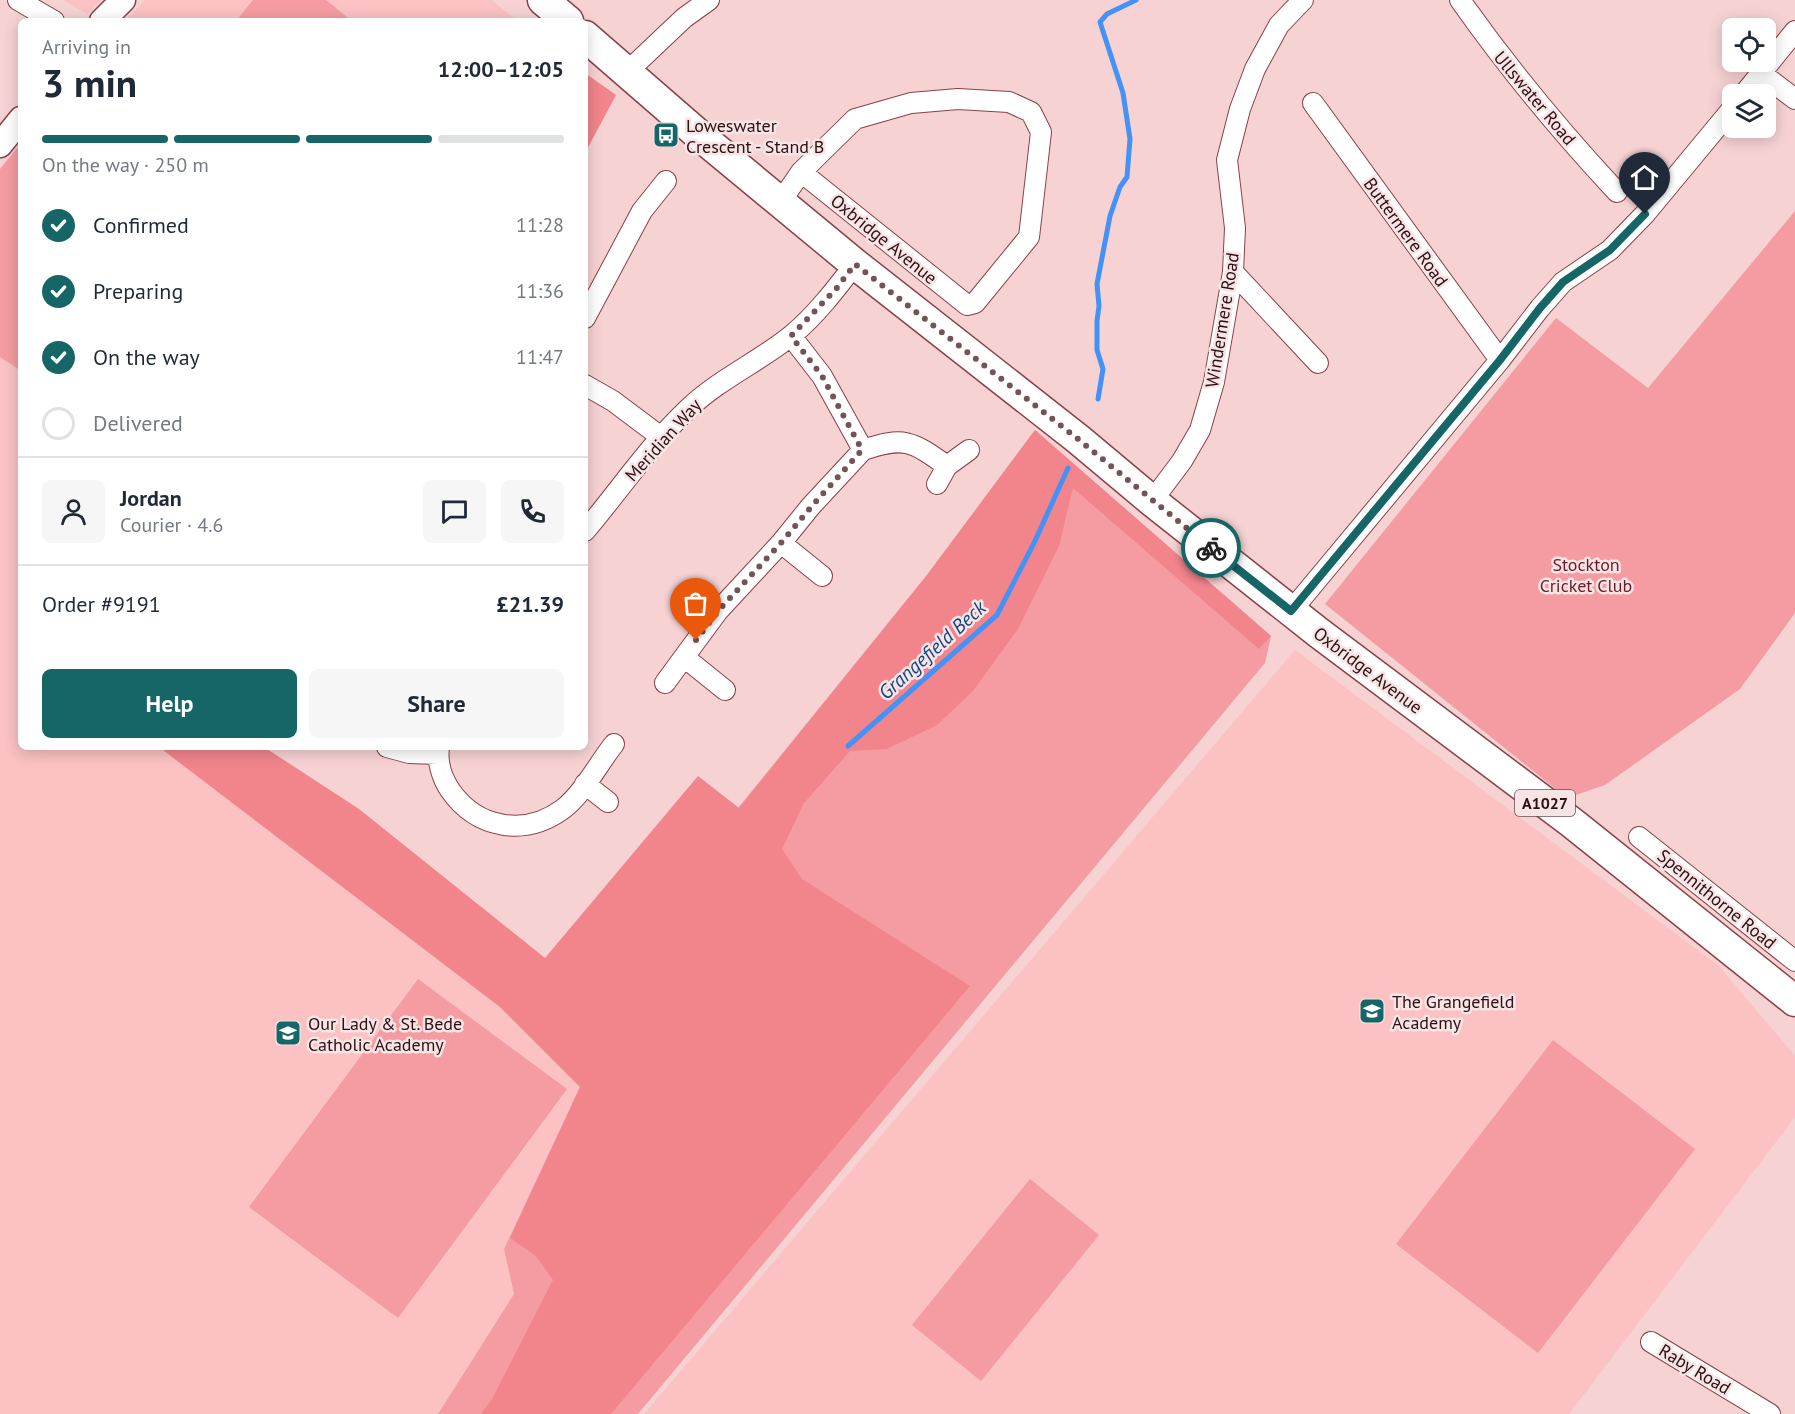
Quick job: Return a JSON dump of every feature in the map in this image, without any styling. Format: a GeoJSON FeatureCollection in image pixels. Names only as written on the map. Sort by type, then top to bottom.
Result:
{"type":"FeatureCollection","features":[{"type":"Feature","properties":{"kind":"main road"},"geometry":{"type":"LineString","coordinates":[[543,0],[564,18]]}},
{"type":"Feature","properties":{"kind":"main road","name":"Oxbridge Avenue"},"geometry":{"type":"LineString","coordinates":[[588,39],[699,135],[855,264],[1078,439],[1152,501],[1291,611],[1571,822],[1795,1001]]}},
{"type":"Feature","properties":{"kind":"street"},"geometry":{"type":"LineString","coordinates":[[18,0],[49,18]]}},
{"type":"Feature","properties":{"kind":"street"},"geometry":{"type":"LineString","coordinates":[[105,18],[123,0]]}},
{"type":"Feature","properties":{"kind":"street"},"geometry":{"type":"LineString","coordinates":[[627,72],[684,18],[709,0]]}},
{"type":"Feature","properties":{"kind":"street","name":"Windermere Road"},"geometry":{"type":"LineString","coordinates":[[1152,501],[1182,462],[1200,430],[1214,382],[1233,272],[1235,228],[1227,160],[1240,109],[1254,69],[1279,25],[1303,0]]}},
{"type":"Feature","properties":{"kind":"street","name":"Ullswater Road"},"geometry":{"type":"LineString","coordinates":[[1460,0],[1497,54],[1566,137],[1617,192]]}},
{"type":"Feature","properties":{"kind":"street"},"geometry":{"type":"LineString","coordinates":[[1753,84],[1795,31]]}},
{"type":"Feature","properties":{"kind":"street"},"geometry":{"type":"LineString","coordinates":[[1762,74],[1795,99]]}},
{"type":"Feature","properties":{"kind":"street","name":"Oxbridge Avenue"},"geometry":{"type":"LineString","coordinates":[[958,99],[1009,102],[1031,112],[1041,132],[1029,237],[975,303],[967,305],[801,172],[855,119],[911,103],[958,99]]}},
{"type":"Feature","properties":{"kind":"street","name":"Buttermere Road"},"geometry":{"type":"LineString","coordinates":[[1313,103],[1500,360]]}},
{"type":"Feature","properties":{"kind":"street"},"geometry":{"type":"LineString","coordinates":[[1291,611],[1500,360],[1540,308],[1563,282],[1610,250],[1645,214],[1722,121]]}},
{"type":"Feature","properties":{"kind":"street"},"geometry":{"type":"LineString","coordinates":[[0,145],[18,123]]}},
{"type":"Feature","properties":{"kind":"street"},"geometry":{"type":"LineString","coordinates":[[781,201],[801,172]]}},
{"type":"Feature","properties":{"kind":"street"},"geometry":{"type":"LineString","coordinates":[[588,312],[642,211],[666,181]]}},
{"type":"Feature","properties":{"kind":"street","name":"Meridian Way"},"geometry":{"type":"LineString","coordinates":[[588,527],[661,437],[688,409],[712,388],[791,336],[836,289],[855,264]]}},
{"type":"Feature","properties":{"kind":"street"},"geometry":{"type":"LineString","coordinates":[[1233,272],[1318,363]]}},
{"type":"Feature","properties":{"kind":"street"},"geometry":{"type":"LineString","coordinates":[[791,336],[822,376],[862,450]]}},
{"type":"Feature","properties":{"kind":"street"},"geometry":{"type":"LineString","coordinates":[[588,387],[613,401],[661,437]]}},
{"type":"Feature","properties":{"kind":"street"},"geometry":{"type":"LineString","coordinates":[[665,683],[718,611],[862,450],[886,442],[904,442],[925,450],[946,466]]}},
{"type":"Feature","properties":{"kind":"street"},"geometry":{"type":"LineString","coordinates":[[937,484],[946,466],[969,450]]}},
{"type":"Feature","properties":{"kind":"street"},"geometry":{"type":"LineString","coordinates":[[781,543],[822,576]]}},
{"type":"Feature","properties":{"kind":"street"},"geometry":{"type":"LineString","coordinates":[[684,657],[725,690]]}},
{"type":"Feature","properties":{"kind":"street"},"geometry":{"type":"LineString","coordinates":[[398,750],[409,753],[439,751],[443,780],[458,801],[476,816],[496,824],[514,826],[539,823],[564,808],[614,744]]}},
{"type":"Feature","properties":{"kind":"street"},"geometry":{"type":"LineString","coordinates":[[585,784],[608,802]]}},
{"type":"Feature","properties":{"kind":"street","name":"Spennithorne Road"},"geometry":{"type":"LineString","coordinates":[[1639,837],[1795,961]]}},
{"type":"Feature","properties":{"kind":"street","name":"Raby Road"},"geometry":{"type":"LineString","coordinates":[[1651,1342],[1770,1414]]}},
{"type":"Feature","properties":{"kind":"shaded area"},"geometry":{"type":"Polygon","coordinates":[[[64,0],[101,0],[87,14],[64,0]]]}},
{"type":"Feature","properties":{"kind":"shaded area"},"geometry":{"type":"Polygon","coordinates":[[[145,0],[491,0],[514,18],[128,18],[145,0]]]}},
{"type":"Feature","properties":{"kind":"shaded area"},"geometry":{"type":"Polygon","coordinates":[[[588,75],[616,95],[588,147],[588,75]]]}},
{"type":"Feature","properties":{"kind":"shaded area","name":"Our Lady & St. Bede Catholic Academy"},"geometry":{"type":"Polygon","coordinates":[[[18,147],[18,750],[239,750],[544,958],[580,1087],[504,1249],[514,1294],[438,1414],[0,1414],[0,169],[18,147]]]}},
{"type":"Feature","properties":{"kind":"shaded area"},"geometry":{"type":"Polygon","coordinates":[[[1035,430],[1271,636],[1259,649],[1073,488],[1059,546],[1018,629],[973,691],[937,725],[887,749],[850,751],[804,803],[782,849],[802,879],[970,986],[611,1414],[481,1414],[492,1399],[553,1280],[536,1256],[510,1238],[580,1087],[500,1007],[163,750],[269,750],[359,809],[545,958],[698,776],[739,808],[927,575],[1035,430]]]}},
{"type":"Feature","properties":{"kind":"shaded area","name":"The Grangefield Academy"},"geometry":{"type":"Polygon","coordinates":[[[1295,650],[1719,966],[1795,1056],[1795,1117],[1569,1414],[644,1414],[1295,650]]]}},
{"type":"Feature","properties":{"kind":"green space"},"geometry":{"type":"Polygon","coordinates":[[[253,0],[326,0],[348,18],[238,18],[253,0]]]}},
{"type":"Feature","properties":{"kind":"green space"},"geometry":{"type":"Polygon","coordinates":[[[18,147],[18,369],[0,357],[0,169],[18,147]]]}},
{"type":"Feature","properties":{"kind":"green space","name":"Stockton Cricket Club"},"geometry":{"type":"Polygon","coordinates":[[[1795,211],[1795,613],[1740,689],[1605,785],[1567,798],[1325,604],[1556,318],[1648,388],[1795,211]]]}},
{"type":"Feature","properties":{"kind":"green space"},"geometry":{"type":"Polygon","coordinates":[[[1035,430],[1271,636],[1265,663],[638,1414],[438,1414],[514,1294],[504,1249],[580,1087],[738,808],[927,575],[1035,430]]]}},
{"type":"Feature","properties":{"kind":"green space"},"geometry":{"type":"Polygon","coordinates":[[[418,979],[567,1089],[398,1318],[249,1207],[418,979]]]}},
{"type":"Feature","properties":{"kind":"green space"},"geometry":{"type":"Polygon","coordinates":[[[1553,1040],[1695,1149],[1538,1353],[1396,1244],[1553,1040]]]}},
{"type":"Feature","properties":{"kind":"green space"},"geometry":{"type":"Polygon","coordinates":[[[1030,1179],[1099,1235],[981,1381],[912,1325],[1030,1179]]]}},
{"type":"Feature","properties":{"kind":"waterway","name":"Grangefield Beck"},"geometry":{"type":"LineString","coordinates":[[1098,399],[1103,369],[1097,350],[1099,306],[1097,284],[1110,216],[1120,187],[1127,177],[1130,139],[1123,93],[1100,22],[1107,14],[1136,0]]}},
{"type":"Feature","properties":{"kind":"waterway","name":"Grangefield Beck"},"geometry":{"type":"LineString","coordinates":[[848,746],[997,615],[1035,541],[1068,468]]}},
{"type":"Feature","properties":{"kind":"way so far"},"geometry":{"type":"LineString","coordinates":[[696,640],[718,611],[862,450],[822,376],[791,336],[814,314],[855,264],[1078,439],[1211,548]]}},
{"type":"Feature","properties":{"kind":"place","name":"Loweswater Crescent - Stand B"},"geometry":{"type":"Point","coordinates":[666,135]}},
{"type":"Feature","properties":{"kind":"place","name":"The Grangefield Academy"},"geometry":{"type":"Point","coordinates":[1372,1011]}},
{"type":"Feature","properties":{"kind":"place","name":"Our Lady & St. Bede Catholic Academy"},"geometry":{"type":"Point","coordinates":[288,1033]}},
{"type":"Feature","properties":{"kind":"route"},"geometry":{"type":"LineString","coordinates":[[1211,548],[1291,611],[1563,282],[1610,250],[1645,214]]}}]}
